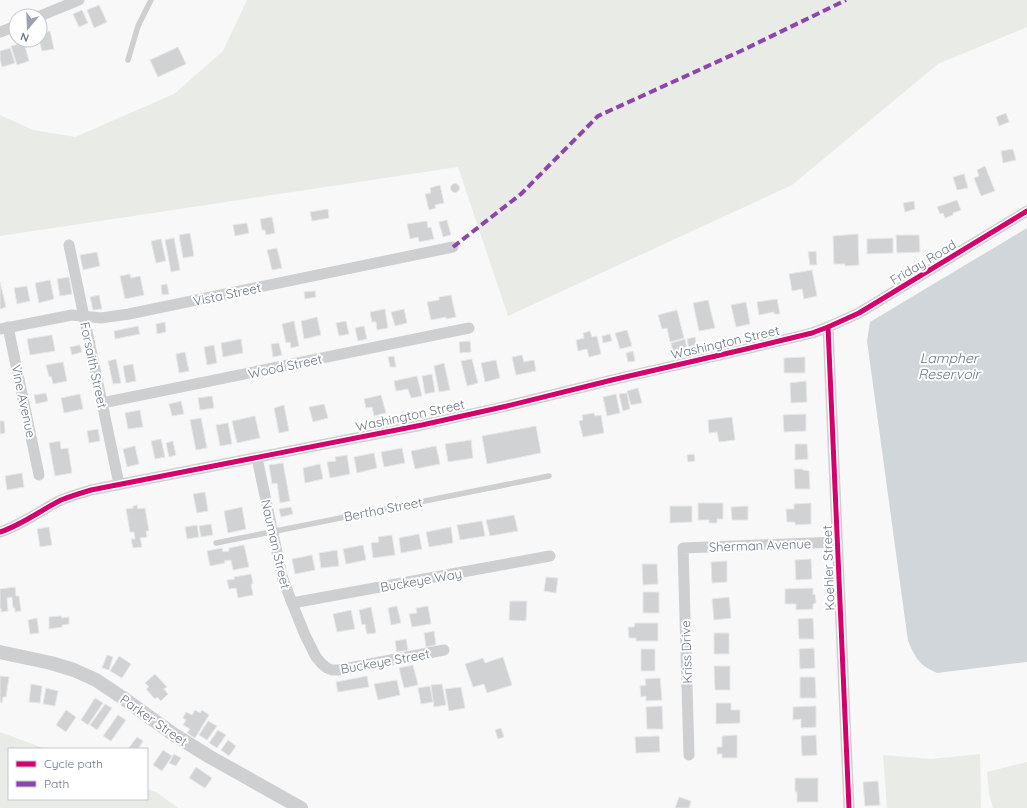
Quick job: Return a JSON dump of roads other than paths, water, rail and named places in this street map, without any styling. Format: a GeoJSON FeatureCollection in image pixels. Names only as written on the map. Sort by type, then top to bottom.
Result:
{"type":"FeatureCollection","features":[{"type":"Feature","properties":{"kind":"street"},"geometry":{"type":"LineString","coordinates":[[48,13],[79,0]]}},
{"type":"Feature","properties":{"kind":"street","name":"Friday Road"},"geometry":{"type":"LineString","coordinates":[[828,328],[859,314],[1027,211]]}},
{"type":"Feature","properties":{"kind":"street","name":"Forsaith Street"},"geometry":{"type":"LineString","coordinates":[[69,245],[119,484]]}},
{"type":"Feature","properties":{"kind":"street","name":"Vista Street"},"geometry":{"type":"LineString","coordinates":[[4,328],[72,315],[101,318],[129,314],[453,247]]}},
{"type":"Feature","properties":{"kind":"street","name":"Vine Avenue"},"geometry":{"type":"LineString","coordinates":[[4,328],[39,475]]}},
{"type":"Feature","properties":{"kind":"street","name":"Wood Street"},"geometry":{"type":"LineString","coordinates":[[102,404],[468,328]]}},
{"type":"Feature","properties":{"kind":"street","name":"Washington Street"},"geometry":{"type":"LineString","coordinates":[[0,532],[10,529],[76,494],[91,490],[422,425],[797,337],[828,328]]}},
{"type":"Feature","properties":{"kind":"street","name":"Koehler Street"},"geometry":{"type":"LineString","coordinates":[[828,328],[849,808]]}},
{"type":"Feature","properties":{"kind":"street","name":"Nauman Street"},"geometry":{"type":"LineString","coordinates":[[256,458],[282,576],[305,635],[316,657],[327,668]]}},
{"type":"Feature","properties":{"kind":"street","name":"Sherman Avenue"},"geometry":{"type":"LineString","coordinates":[[683,548],[837,542]]}},
{"type":"Feature","properties":{"kind":"street","name":"Kriss Drive"},"geometry":{"type":"LineString","coordinates":[[683,548],[689,755]]}},
{"type":"Feature","properties":{"kind":"street","name":"Buckeye Way"},"geometry":{"type":"LineString","coordinates":[[292,603],[550,556]]}},
{"type":"Feature","properties":{"kind":"street","name":"Buckeye Street"},"geometry":{"type":"LineString","coordinates":[[327,668],[338,670],[444,650]]}},
{"type":"Feature","properties":{"kind":"street","name":"Parker Street"},"geometry":{"type":"LineString","coordinates":[[0,652],[52,663],[74,670],[96,680],[173,734],[210,757],[300,808]]}},
{"type":"Feature","properties":{"kind":"lane"},"geometry":{"type":"LineString","coordinates":[[128,60],[138,26],[151,0]]}},
{"type":"Feature","properties":{"kind":"lane","name":"Bertha Street"},"geometry":{"type":"LineString","coordinates":[[216,543],[549,476]]}},
{"type":"Feature","properties":{"kind":"water","name":"Lampher Reservoir"},"geometry":{"type":"Polygon","coordinates":[[[1027,228],[1027,662],[937,673],[919,661],[908,641],[867,341],[870,322],[1027,228]]]}}]}
